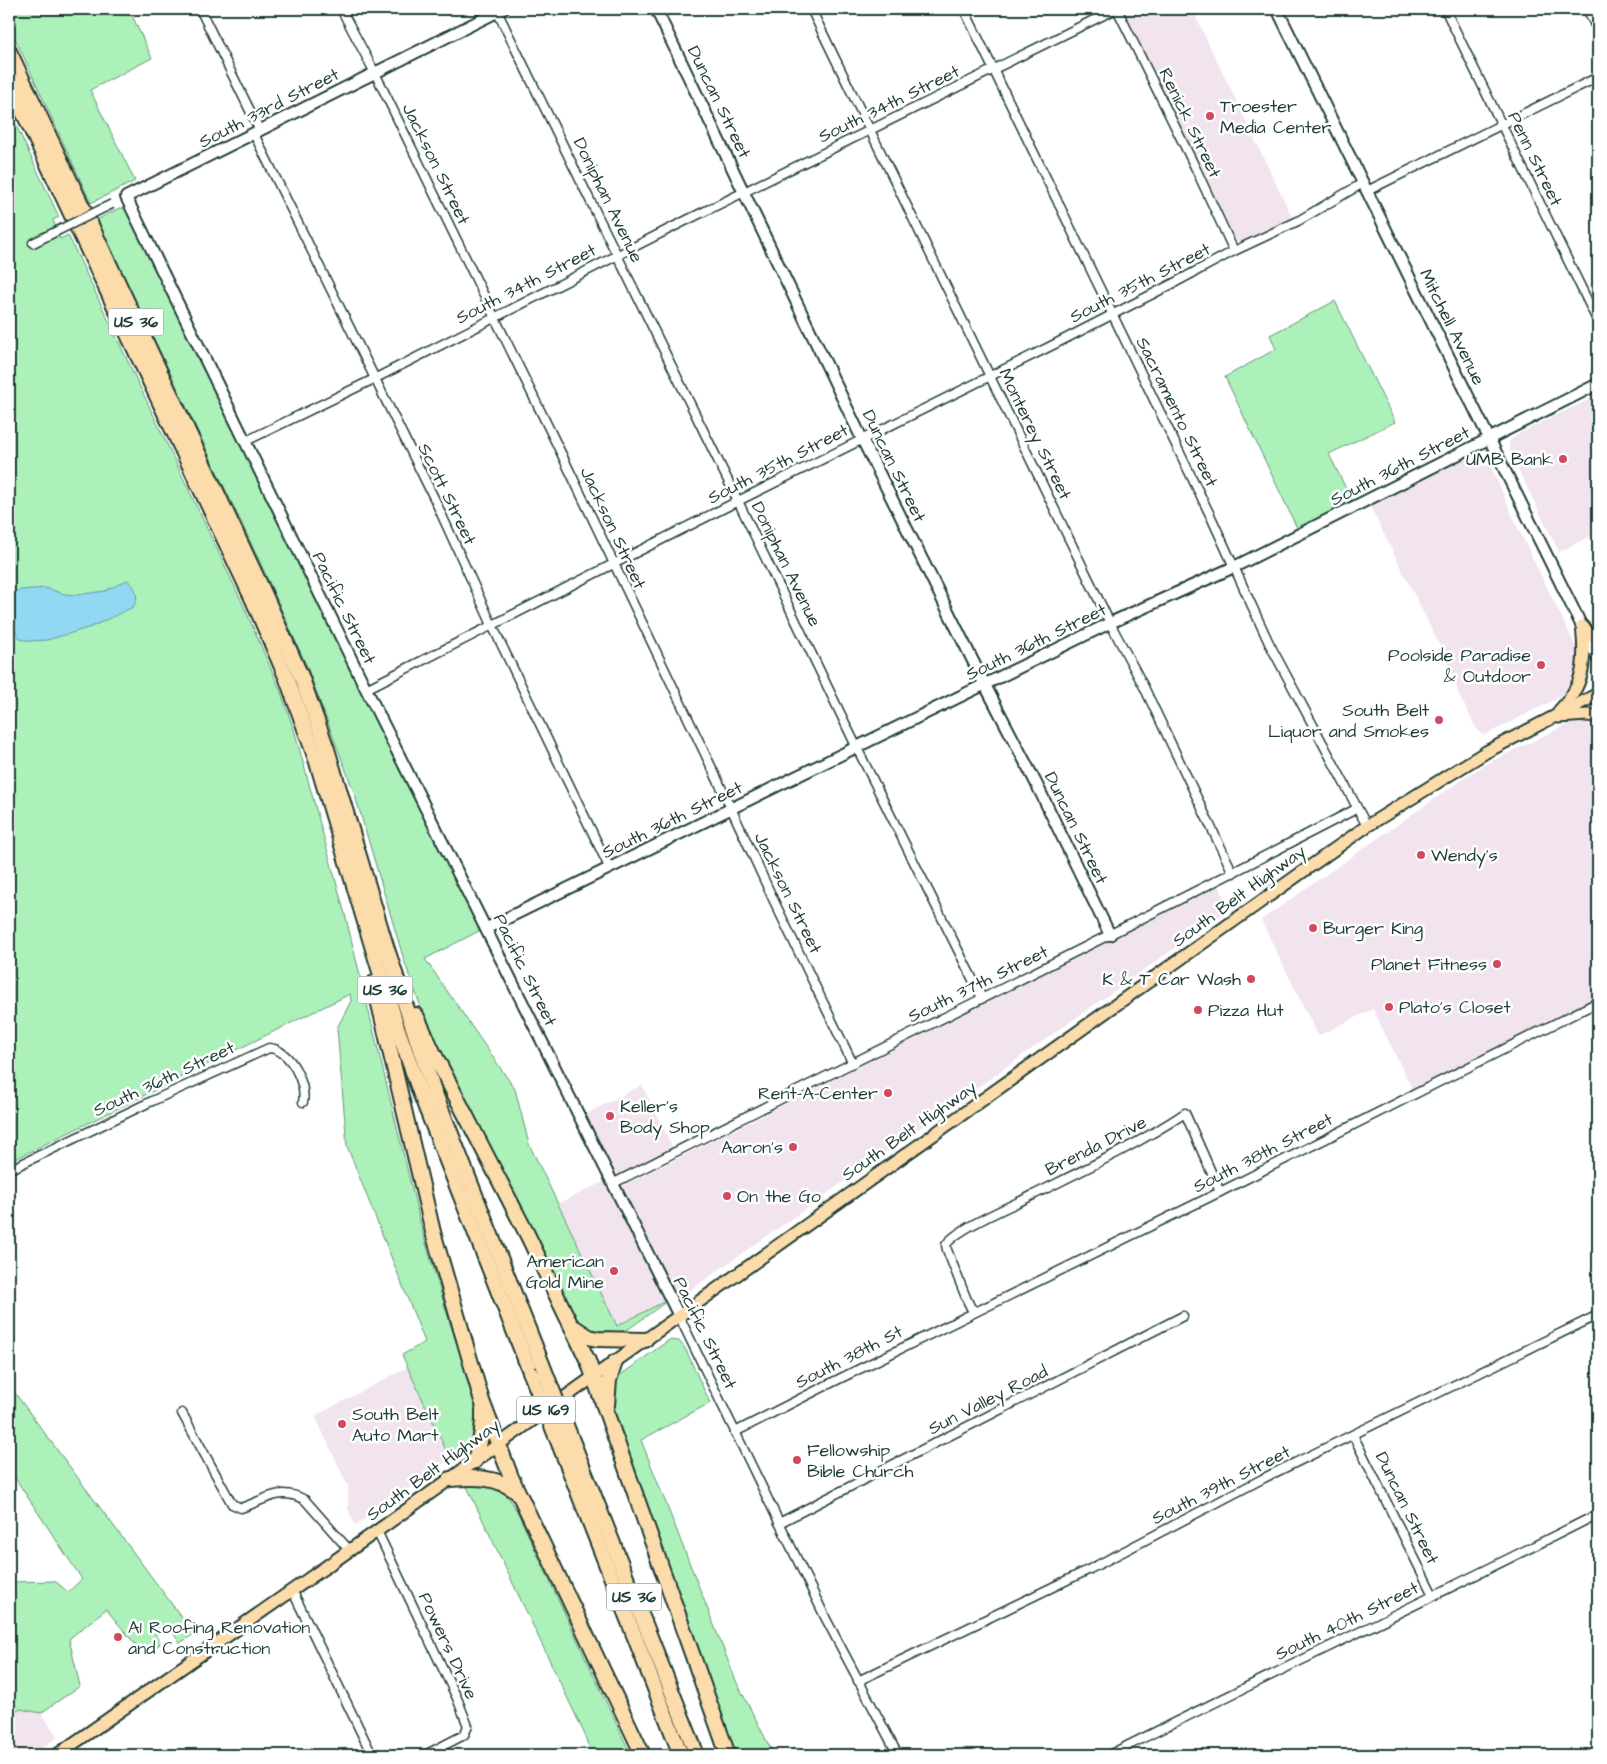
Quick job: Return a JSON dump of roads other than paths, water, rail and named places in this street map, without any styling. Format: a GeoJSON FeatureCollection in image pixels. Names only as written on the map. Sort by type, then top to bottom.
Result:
{"type":"FeatureCollection","features":[{"type":"Feature","properties":{"kind":"highway","name":"US 36"},"geometry":{"type":"LineString","coordinates":[[9,51],[295,661],[327,749],[386,946],[434,1090],[542,1364],[565,1442],[681,1755]]}},
{"type":"Feature","properties":{"kind":"highway","name":"US 36"},"geometry":{"type":"LineString","coordinates":[[9,82],[280,661],[316,759],[397,1027],[421,1096],[532,1374],[565,1442],[697,1755]]}},
{"type":"Feature","properties":{"kind":"highway"},"geometry":{"type":"LineString","coordinates":[[359,904],[366,952],[383,1016],[433,1232],[482,1401],[519,1494],[643,1755]]}},
{"type":"Feature","properties":{"kind":"highway"},"geometry":{"type":"LineString","coordinates":[[386,946],[432,1052],[528,1236],[594,1377],[728,1755]]}},
{"type":"Feature","properties":{"kind":"highway"},"geometry":{"type":"LineString","coordinates":[[571,1326],[597,1339],[645,1340]]}},
{"type":"Feature","properties":{"kind":"highway"},"geometry":{"type":"LineString","coordinates":[[607,1411],[609,1380],[615,1362]]}},
{"type":"Feature","properties":{"kind":"highway"},"geometry":{"type":"LineString","coordinates":[[475,1461],[483,1426],[482,1401]]}},
{"type":"Feature","properties":{"kind":"highway"},"geometry":{"type":"LineString","coordinates":[[450,1479],[476,1477],[497,1480],[511,1487],[519,1494]]}},
{"type":"Feature","properties":{"kind":"main road"},"geometry":{"type":"LineString","coordinates":[[1582,626],[1598,642]]}},
{"type":"Feature","properties":{"kind":"main road"},"geometry":{"type":"LineString","coordinates":[[1552,718],[1573,695],[1580,683],[1584,668],[1582,626]]}},
{"type":"Feature","properties":{"kind":"main road","name":"South Belt Highway"},"geometry":{"type":"LineString","coordinates":[[57,1755],[377,1531],[1367,826],[1486,752],[1598,694]]}},
{"type":"Feature","properties":{"kind":"main road"},"geometry":{"type":"LineString","coordinates":[[1552,718],[1588,715],[1598,717]]}},
{"type":"Feature","properties":{"kind":"street","name":"Scott Street"},"geometry":{"type":"LineString","coordinates":[[200,9],[374,379],[434,498],[492,625],[610,869]]}},
{"type":"Feature","properties":{"kind":"street","name":"Jackson Street"},"geometry":{"type":"LineString","coordinates":[[341,9],[375,73],[494,317],[732,808],[772,899],[852,1062]]}},
{"type":"Feature","properties":{"kind":"street","name":"Duncan Street"},"geometry":{"type":"LineString","coordinates":[[656,9],[862,439],[1035,781],[1110,935]]}},
{"type":"Feature","properties":{"kind":"street","name":"Monterey Street"},"geometry":{"type":"LineString","coordinates":[[811,9],[1110,623],[1144,687],[1233,873]]}},
{"type":"Feature","properties":{"kind":"street","name":"Sacramento Street"},"geometry":{"type":"LineString","coordinates":[[964,9],[1269,643],[1367,826]]}},
{"type":"Feature","properties":{"kind":"street","name":"South 34th Street"},"geometry":{"type":"LineString","coordinates":[[246,441],[374,379],[744,192],[1117,9]]}},
{"type":"Feature","properties":{"kind":"street","name":"Renick Street"},"geometry":{"type":"LineString","coordinates":[[1117,9],[1234,251]]}},
{"type":"Feature","properties":{"kind":"street","name":"Mitchell Avenue"},"geometry":{"type":"LineString","coordinates":[[1277,9],[1598,659]]}},
{"type":"Feature","properties":{"kind":"street","name":"Penn Street"},"geometry":{"type":"LineString","coordinates":[[1445,9],[1598,322]]}},
{"type":"Feature","properties":{"kind":"street"},"geometry":{"type":"LineString","coordinates":[[1587,9],[1598,32]]}},
{"type":"Feature","properties":{"kind":"street","name":"South 33rd Street"},"geometry":{"type":"LineString","coordinates":[[33,243],[499,10]]}},
{"type":"Feature","properties":{"kind":"street","name":"Doniphan Avenue"},"geometry":{"type":"LineString","coordinates":[[499,10],[857,748],[982,998]]}},
{"type":"Feature","properties":{"kind":"street","name":"South 35th Street"},"geometry":{"type":"LineString","coordinates":[[366,689],[738,501],[991,376],[1234,251],[1365,187],[1598,78]]}},
{"type":"Feature","properties":{"kind":"street","name":"Pacific Street"},"geometry":{"type":"LineString","coordinates":[[126,197],[366,689],[487,928],[612,1184],[679,1316],[826,1619],[898,1755]]}},
{"type":"Feature","properties":{"kind":"street","name":"South 36th Street"},"geometry":{"type":"LineString","coordinates":[[487,928],[1110,623],[1234,567],[1598,384]]}},
{"type":"Feature","properties":{"kind":"street","name":"South 37th Street"},"geometry":{"type":"LineString","coordinates":[[612,1184],[852,1062],[1233,873],[1356,808]]}},
{"type":"Feature","properties":{"kind":"street","name":"South 38th Street"},"geometry":{"type":"LineString","coordinates":[[976,1311],[1220,1192],[1598,1002]]}},
{"type":"Feature","properties":{"kind":"street","name":"South 36th Street"},"geometry":{"type":"LineString","coordinates":[[9,1170],[152,1101],[269,1048],[275,1048],[284,1053],[294,1068],[302,1083],[305,1094],[303,1102]]}},
{"type":"Feature","properties":{"kind":"street","name":"Brenda Drive"},"geometry":{"type":"LineString","coordinates":[[976,1311],[971,1308],[946,1245],[950,1239],[962,1231],[1155,1133],[1185,1113],[1220,1192]]}},
{"type":"Feature","properties":{"kind":"street","name":"South 38th St"},"geometry":{"type":"LineString","coordinates":[[735,1432],[976,1311]]}},
{"type":"Feature","properties":{"kind":"street","name":"South 39th Street"},"geometry":{"type":"LineString","coordinates":[[858,1681],[1090,1569],[1264,1478],[1598,1315]]}},
{"type":"Feature","properties":{"kind":"street","name":"Sun Valley Road"},"geometry":{"type":"LineString","coordinates":[[779,1523],[1183,1316]]}},
{"type":"Feature","properties":{"kind":"street"},"geometry":{"type":"LineString","coordinates":[[182,1413],[232,1504],[242,1508],[278,1493],[296,1495],[305,1500],[350,1550]]}},
{"type":"Feature","properties":{"kind":"street","name":"Duncan Street"},"geometry":{"type":"LineString","coordinates":[[1353,1435],[1433,1595]]}},
{"type":"Feature","properties":{"kind":"street","name":"South 40th Street"},"geometry":{"type":"LineString","coordinates":[[1109,1755],[1433,1595],[1494,1567],[1598,1514]]}},
{"type":"Feature","properties":{"kind":"street","name":"Powers Drive"},"geometry":{"type":"LineString","coordinates":[[377,1531],[457,1698],[468,1726],[464,1735],[440,1752],[425,1755]]}},
{"type":"Feature","properties":{"kind":"street"},"geometry":{"type":"LineString","coordinates":[[292,1590],[372,1755]]}},
{"type":"Feature","properties":{"kind":"water"},"geometry":{"type":"Polygon","coordinates":[[[127,580],[133,585],[137,596],[133,607],[91,627],[47,640],[29,641],[21,639],[9,623],[9,595],[11,592],[46,588],[64,594],[76,595],[105,591],[127,580]]]}},
{"type":"Feature","properties":{"kind":"place","name":"Troester Media Center"},"geometry":{"type":"Point","coordinates":[1210,116]}},
{"type":"Feature","properties":{"kind":"place","name":"UMB Bank"},"geometry":{"type":"Point","coordinates":[1563,459]}},
{"type":"Feature","properties":{"kind":"place","name":"Poolside Paradise & Outdoor"},"geometry":{"type":"Point","coordinates":[1541,665]}},
{"type":"Feature","properties":{"kind":"place","name":"South Belt Liquor and Smokes"},"geometry":{"type":"Point","coordinates":[1439,720]}},
{"type":"Feature","properties":{"kind":"place","name":"Wendy's"},"geometry":{"type":"Point","coordinates":[1421,855]}},
{"type":"Feature","properties":{"kind":"place","name":"Burger King"},"geometry":{"type":"Point","coordinates":[1313,928]}},
{"type":"Feature","properties":{"kind":"place","name":"Planet Fitness"},"geometry":{"type":"Point","coordinates":[1497,964]}},
{"type":"Feature","properties":{"kind":"place","name":"K & T Car Wash"},"geometry":{"type":"Point","coordinates":[1251,979]}},
{"type":"Feature","properties":{"kind":"place","name":"Plato's Closet"},"geometry":{"type":"Point","coordinates":[1389,1007]}},
{"type":"Feature","properties":{"kind":"place","name":"Pizza Hut"},"geometry":{"type":"Point","coordinates":[1198,1010]}},
{"type":"Feature","properties":{"kind":"place","name":"Rent-A-Center"},"geometry":{"type":"Point","coordinates":[888,1093]}},
{"type":"Feature","properties":{"kind":"place","name":"Keller's Body Shop"},"geometry":{"type":"Point","coordinates":[610,1116]}},
{"type":"Feature","properties":{"kind":"place","name":"Aaron's"},"geometry":{"type":"Point","coordinates":[793,1147]}},
{"type":"Feature","properties":{"kind":"place","name":"On the Go"},"geometry":{"type":"Point","coordinates":[727,1196]}},
{"type":"Feature","properties":{"kind":"place","name":"American Gold Mine"},"geometry":{"type":"Point","coordinates":[614,1271]}},
{"type":"Feature","properties":{"kind":"place","name":"South Belt Auto Mart"},"geometry":{"type":"Point","coordinates":[342,1424]}},
{"type":"Feature","properties":{"kind":"place","name":"Fellowship Bible Church"},"geometry":{"type":"Point","coordinates":[797,1460]}},
{"type":"Feature","properties":{"kind":"place","name":"A1 Roofing Renovation and Construction"},"geometry":{"type":"Point","coordinates":[118,1637]}}]}
